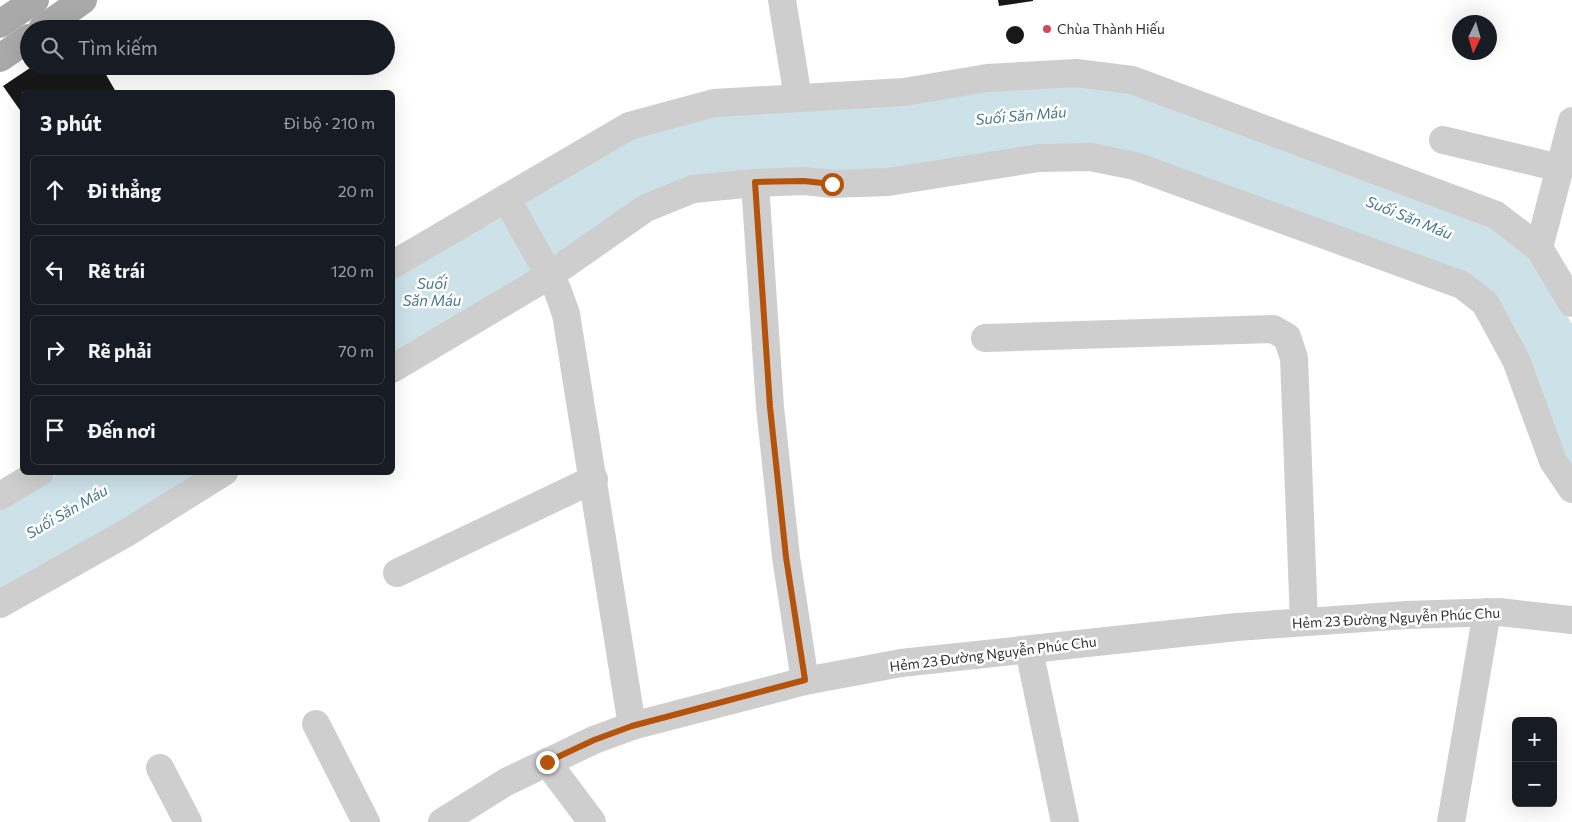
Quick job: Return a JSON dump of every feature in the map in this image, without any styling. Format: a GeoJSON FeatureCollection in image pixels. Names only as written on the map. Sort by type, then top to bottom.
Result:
{"type":"FeatureCollection","features":[{"type":"Feature","properties":{"kind":"main road"},"geometry":{"type":"LineString","coordinates":[[0,24],[35,0]]}},
{"type":"Feature","properties":{"kind":"main road"},"geometry":{"type":"LineString","coordinates":[[55,20],[83,0]]}},
{"type":"Feature","properties":{"kind":"main road"},"geometry":{"type":"LineString","coordinates":[[0,58],[20,44]]}},
{"type":"Feature","properties":{"kind":"street"},"geometry":{"type":"LineString","coordinates":[[782,0],[798,98]]}},
{"type":"Feature","properties":{"kind":"street"},"geometry":{"type":"LineString","coordinates":[[395,263],[628,126],[714,103],[904,92],[987,78],[1076,73],[1132,80],[1496,215],[1539,248],[1572,303]]}},
{"type":"Feature","properties":{"kind":"street"},"geometry":{"type":"LineString","coordinates":[[1539,248],[1572,121]]}},
{"type":"Feature","properties":{"kind":"street"},"geometry":{"type":"LineString","coordinates":[[1443,140],[1560,168]]}},
{"type":"Feature","properties":{"kind":"street"},"geometry":{"type":"LineString","coordinates":[[395,367],[550,276],[646,208],[693,189],[755,182],[804,181],[832,184],[888,182],[1039,158],[1090,157],[1135,166],[1462,285],[1485,303],[1516,360],[1553,461],[1572,489]]}},
{"type":"Feature","properties":{"kind":"street"},"geometry":{"type":"LineString","coordinates":[[755,182],[771,417],[786,557],[805,680]]}},
{"type":"Feature","properties":{"kind":"street"},"geometry":{"type":"LineString","coordinates":[[506,198],[557,289],[566,314],[594,479],[632,726]]}},
{"type":"Feature","properties":{"kind":"street"},"geometry":{"type":"LineString","coordinates":[[985,338],[1273,329],[1287,337],[1294,358],[1304,622]]}},
{"type":"Feature","properties":{"kind":"street"},"geometry":{"type":"LineString","coordinates":[[0,496],[35,475]]}},
{"type":"Feature","properties":{"kind":"street"},"geometry":{"type":"LineString","coordinates":[[0,604],[128,532],[219,475]]}},
{"type":"Feature","properties":{"kind":"street"},"geometry":{"type":"LineString","coordinates":[[397,573],[594,479]]}},
{"type":"Feature","properties":{"kind":"street"},"geometry":{"type":"LineString","coordinates":[[1451,822],[1487,612]]}},
{"type":"Feature","properties":{"kind":"street","name":"Hẻm 23 Đường Nguyễn Phúc Chu"},"geometry":{"type":"LineString","coordinates":[[442,822],[506,782],[594,740],[632,726],[805,680],[901,664],[1237,627],[1406,615],[1487,612],[1572,620]]}},
{"type":"Feature","properties":{"kind":"street"},"geometry":{"type":"LineString","coordinates":[[1029,650],[1065,822]]}},
{"type":"Feature","properties":{"kind":"street"},"geometry":{"type":"LineString","coordinates":[[316,724],[366,822]]}},
{"type":"Feature","properties":{"kind":"street"},"geometry":{"type":"LineString","coordinates":[[547,762],[592,822]]}},
{"type":"Feature","properties":{"kind":"street"},"geometry":{"type":"LineString","coordinates":[[160,768],[188,822]]}},
{"type":"Feature","properties":{"kind":"water","name":"Suối Săn Máu"},"geometry":{"type":"Polygon","coordinates":[[[1075,83],[1130,90],[1490,224],[1532,255],[1572,324],[1572,472],[1493,298],[1131,155],[889,172],[754,172],[554,261],[395,357],[395,273],[632,135],[715,113],[1075,83]]]}},
{"type":"Feature","properties":{"kind":"water","name":"Suối Săn Máu"},"geometry":{"type":"Polygon","coordinates":[[[56,475],[203,475],[0,593],[0,507],[56,475]]]}},
{"type":"Feature","properties":{"kind":"building"},"geometry":{"type":"Polygon","coordinates":[[[998,0],[1033,0],[1033,1],[999,6],[998,0]]]}},
{"type":"Feature","properties":{"kind":"building"},"geometry":{"type":"Polygon","coordinates":[[[1015,26],[1021,29],[1024,35],[1021,41],[1015,44],[1009,41],[1006,35],[1009,29],[1015,26]]]}},
{"type":"Feature","properties":{"kind":"building"},"geometry":{"type":"Polygon","coordinates":[[[20,75],[106,75],[115,90],[20,90],[20,110],[3,86],[20,75]]]}},
{"type":"Feature","properties":{"kind":"place","name":"Chùa Thành Hiếu"},"geometry":{"type":"Point","coordinates":[1047,29]}},
{"type":"Feature","properties":{"kind":"route"},"geometry":{"type":"LineString","coordinates":[[547,762],[594,740],[632,726],[805,680],[786,557],[770,407],[755,182],[804,181],[832,184]]}}]}
